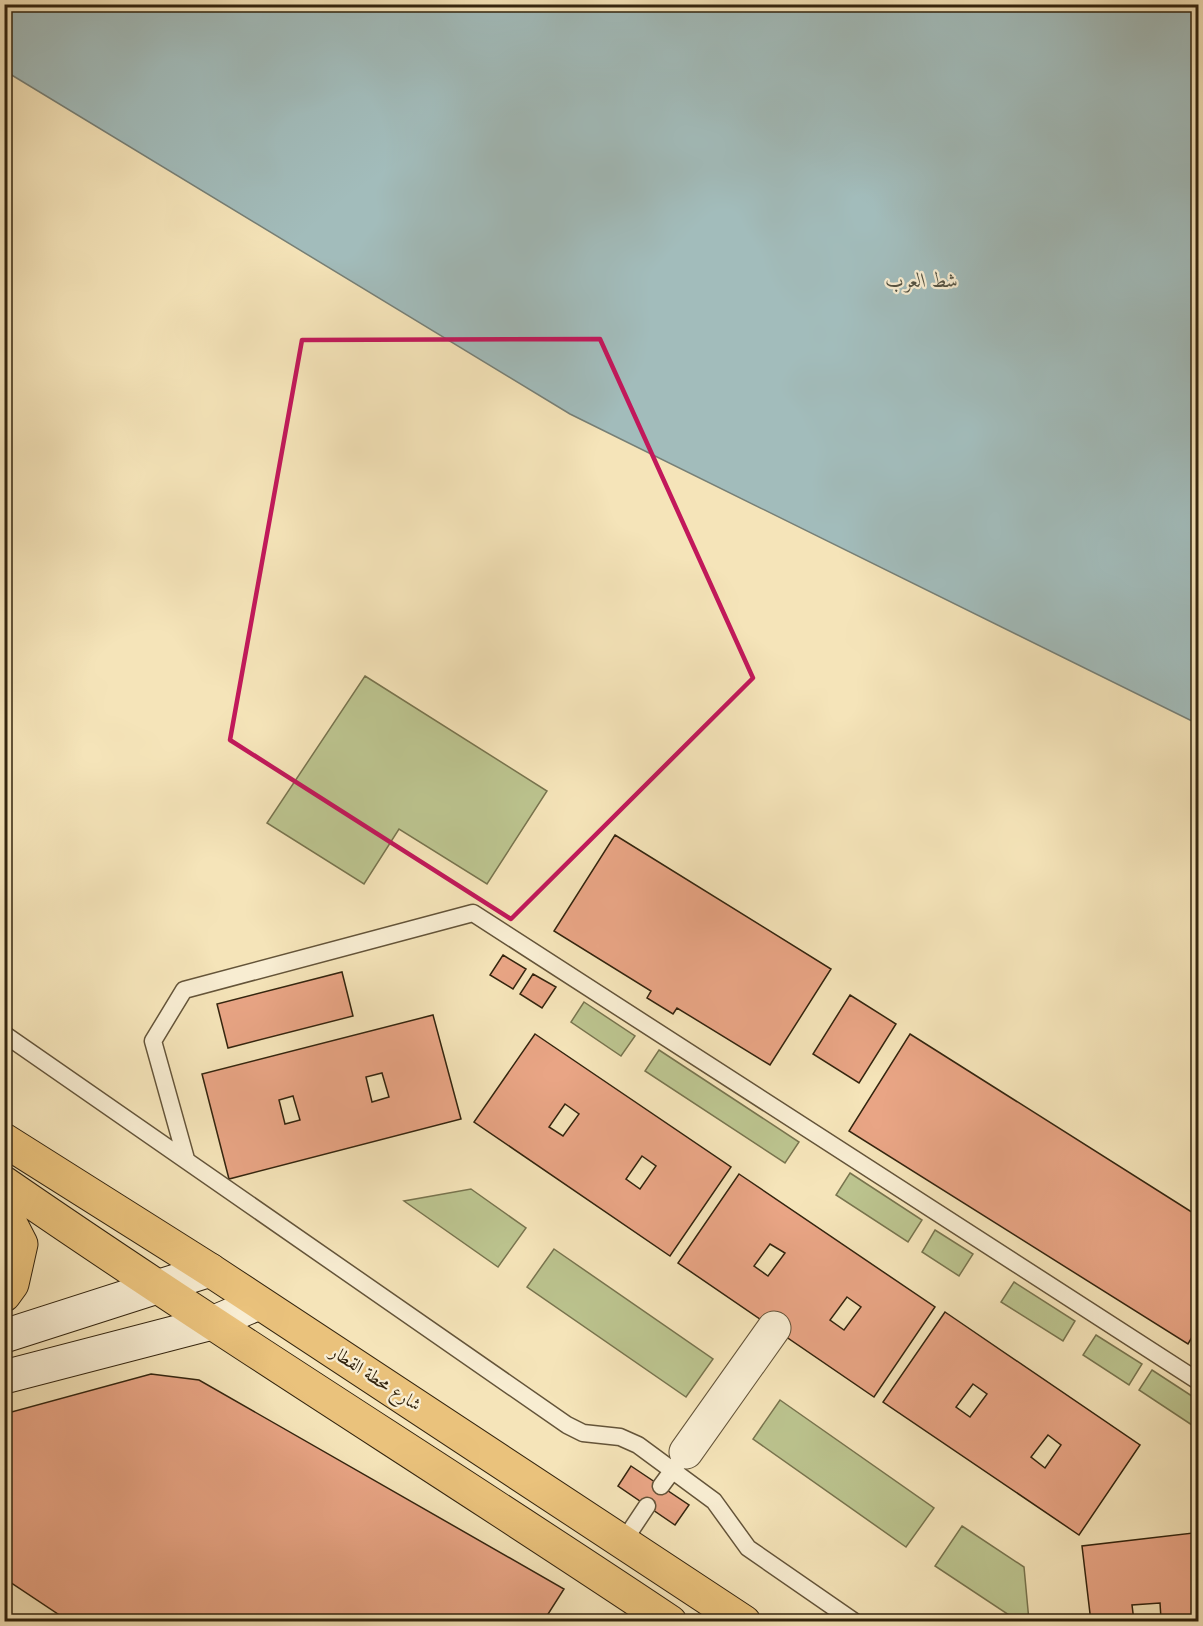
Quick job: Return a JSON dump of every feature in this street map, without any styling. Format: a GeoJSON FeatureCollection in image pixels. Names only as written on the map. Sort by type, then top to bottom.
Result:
{"type":"FeatureCollection","features":[{"type":"Feature","properties":{"kind":"main road","name":"شارع محطة القطار"},"geometry":{"type":"LineString","coordinates":[[4,1140],[210,1270],[499,1458],[744,1622]]}},
{"type":"Feature","properties":{"kind":"main road"},"geometry":{"type":"LineString","coordinates":[[4,1183],[156,1288],[473,1490],[670,1622]]}},
{"type":"Feature","properties":{"kind":"main road"},"geometry":{"type":"LineString","coordinates":[[4,1211],[21,1244],[12,1284],[4,1295]]}},
{"type":"Feature","properties":{"kind":"main road"},"geometry":{"type":"LineString","coordinates":[[4,1336],[210,1270]]}},
{"type":"Feature","properties":{"kind":"main road"},"geometry":{"type":"LineString","coordinates":[[4,1377],[212,1323],[259,1303]]}},
{"type":"Feature","properties":{"kind":"main road"},"geometry":{"type":"LineString","coordinates":[[679,1461],[774,1328]]}},
{"type":"Feature","properties":{"kind":"main road"},"geometry":{"type":"LineString","coordinates":[[473,1490],[499,1458]]}},
{"type":"Feature","properties":{"kind":"lane"},"geometry":{"type":"LineString","coordinates":[[186,1159],[153,1041],[184,990],[473,913],[1198,1381]]}},
{"type":"Feature","properties":{"kind":"lane"},"geometry":{"type":"LineString","coordinates":[[4,1034],[575,1430],[629,1441],[679,1461],[714,1501],[737,1536],[748,1548],[855,1622]]}},
{"type":"Feature","properties":{"kind":"lane"},"geometry":{"type":"LineString","coordinates":[[661,1486],[679,1461]]}},
{"type":"Feature","properties":{"kind":"lane"},"geometry":{"type":"LineString","coordinates":[[623,1542],[648,1506]]}},
{"type":"Feature","properties":{"kind":"highlighted area"},"geometry":{"type":"Polygon","coordinates":[[[600,339],[753,678],[511,919],[230,740],[302,340],[600,339]]]}},
{"type":"Feature","properties":{"kind":"green space"},"geometry":{"type":"Polygon","coordinates":[[[365,676],[547,791],[487,884],[399,829],[364,884],[267,823],[365,676]]]}},
{"type":"Feature","properties":{"kind":"green space"},"geometry":{"type":"Polygon","coordinates":[[[584,1002],[635,1036],[621,1056],[571,1022],[584,1002]]]}},
{"type":"Feature","properties":{"kind":"green space"},"geometry":{"type":"Polygon","coordinates":[[[659,1050],[799,1142],[785,1163],[645,1071],[659,1050]]]}},
{"type":"Feature","properties":{"kind":"green space"},"geometry":{"type":"Polygon","coordinates":[[[850,1173],[922,1220],[908,1242],[836,1195],[850,1173]]]}},
{"type":"Feature","properties":{"kind":"green space"},"geometry":{"type":"Polygon","coordinates":[[[471,1189],[526,1228],[498,1267],[404,1201],[471,1189]]]}},
{"type":"Feature","properties":{"kind":"green space"},"geometry":{"type":"Polygon","coordinates":[[[935,1230],[973,1254],[959,1276],[922,1252],[935,1230]]]}},
{"type":"Feature","properties":{"kind":"green space"},"geometry":{"type":"Polygon","coordinates":[[[554,1249],[713,1359],[686,1397],[527,1287],[554,1249]]]}},
{"type":"Feature","properties":{"kind":"green space"},"geometry":{"type":"Polygon","coordinates":[[[1014,1282],[1075,1321],[1063,1341],[1001,1302],[1014,1282]]]}},
{"type":"Feature","properties":{"kind":"green space"},"geometry":{"type":"Polygon","coordinates":[[[1096,1335],[1142,1364],[1129,1385],[1083,1355],[1096,1335]]]}},
{"type":"Feature","properties":{"kind":"green space"},"geometry":{"type":"Polygon","coordinates":[[[1152,1370],[1198,1400],[1198,1429],[1139,1390],[1152,1370]]]}},
{"type":"Feature","properties":{"kind":"green space"},"geometry":{"type":"Polygon","coordinates":[[[780,1400],[934,1508],[906,1547],[753,1439],[780,1400]]]}},
{"type":"Feature","properties":{"kind":"green space"},"geometry":{"type":"Polygon","coordinates":[[[962,1526],[1024,1567],[1029,1621],[1018,1621],[935,1566],[962,1526]]]}},
{"type":"Feature","properties":{"kind":"water","name":"شط العرب"},"geometry":{"type":"Polygon","coordinates":[[[4,5],[1198,5],[1198,724],[570,414],[5,71],[4,5]]]}},
{"type":"Feature","properties":{"kind":"building"},"geometry":{"type":"Polygon","coordinates":[[[615,835],[831,969],[770,1065],[677,1008],[673,1014],[647,998],[651,991],[554,931],[615,835]]]}},
{"type":"Feature","properties":{"kind":"building"},"geometry":{"type":"Polygon","coordinates":[[[503,955],[526,969],[513,989],[490,975],[503,955]]]}},
{"type":"Feature","properties":{"kind":"building"},"geometry":{"type":"Polygon","coordinates":[[[342,972],[353,1016],[228,1048],[217,1004],[342,972]]]}},
{"type":"Feature","properties":{"kind":"building"},"geometry":{"type":"Polygon","coordinates":[[[533,974],[556,987],[542,1008],[520,994],[533,974]]]}},
{"type":"Feature","properties":{"kind":"building"},"geometry":{"type":"Polygon","coordinates":[[[850,995],[896,1024],[859,1083],[813,1054],[850,995]]]}},
{"type":"Feature","properties":{"kind":"building"},"geometry":{"type":"Polygon","coordinates":[[[433,1015],[461,1119],[229,1179],[202,1074],[433,1015]],[[382,1073],[366,1077],[372,1102],[389,1097],[382,1073]],[[293,1096],[279,1100],[285,1124],[300,1120],[293,1096]]]}},
{"type":"Feature","properties":{"kind":"building"},"geometry":{"type":"Polygon","coordinates":[[[535,1034],[731,1167],[670,1256],[474,1122],[535,1034]],[[565,1104],[549,1127],[563,1136],[579,1114],[565,1104]],[[642,1156],[626,1179],[640,1189],[656,1166],[642,1156]]]}},
{"type":"Feature","properties":{"kind":"building"},"geometry":{"type":"Polygon","coordinates":[[[910,1034],[1198,1216],[1198,1327],[1188,1344],[849,1131],[910,1034]]]}},
{"type":"Feature","properties":{"kind":"building"},"geometry":{"type":"Polygon","coordinates":[[[739,1174],[935,1307],[874,1397],[678,1263],[739,1174]],[[770,1244],[754,1266],[768,1276],[785,1253],[770,1244]],[[847,1297],[830,1320],[844,1330],[861,1307],[847,1297]]]}},
{"type":"Feature","properties":{"kind":"building"},"geometry":{"type":"Polygon","coordinates":[[[945,1312],[1140,1445],[1079,1535],[883,1402],[945,1312]],[[973,1384],[956,1407],[970,1417],[987,1394],[973,1384]],[[1048,1435],[1031,1457],[1045,1468],[1061,1445],[1048,1435]]]}},
{"type":"Feature","properties":{"kind":"building"},"geometry":{"type":"Polygon","coordinates":[[[151,1374],[199,1380],[564,1589],[543,1622],[70,1622],[4,1578],[4,1414],[151,1374]]]}},
{"type":"Feature","properties":{"kind":"building"},"geometry":{"type":"Polygon","coordinates":[[[631,1466],[689,1505],[675,1525],[618,1486],[631,1466]]]}},
{"type":"Feature","properties":{"kind":"building"},"geometry":{"type":"Polygon","coordinates":[[[1193,1533],[1198,1581],[1198,1622],[1091,1622],[1082,1546],[1193,1533]],[[1160,1603],[1132,1605],[1134,1621],[1161,1619],[1160,1603]]]}}]}
